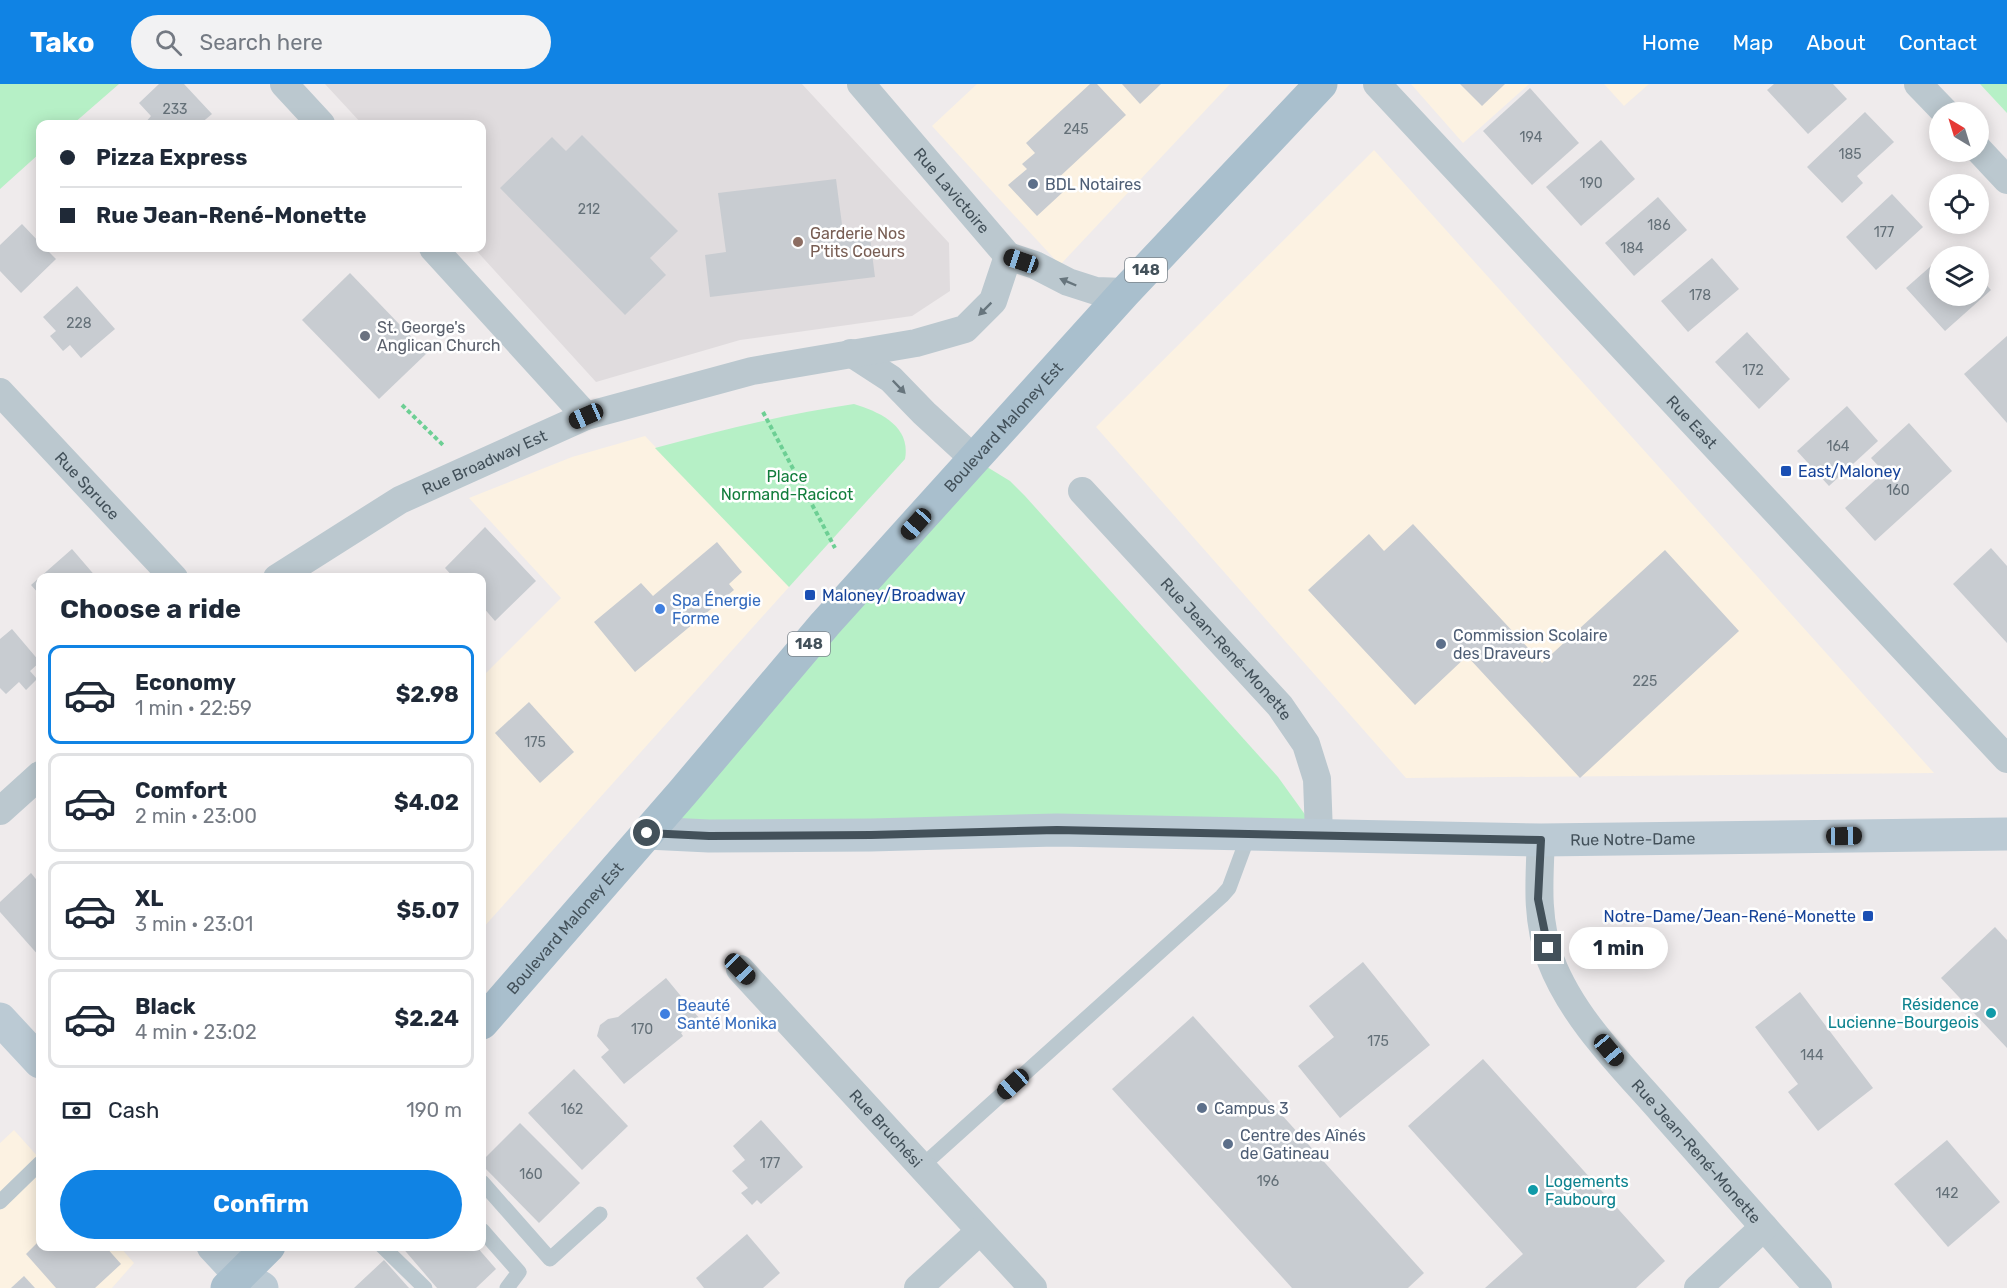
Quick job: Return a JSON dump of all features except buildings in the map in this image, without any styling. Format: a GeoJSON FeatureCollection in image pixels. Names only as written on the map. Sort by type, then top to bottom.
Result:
{"type":"FeatureCollection","features":[{"type":"Feature","properties":{"kind":"main road","name":"Boulevard Maloney Est"},"geometry":{"type":"LineString","coordinates":[[486,1018],[825,624],[1125,292],[1321,84]]}},
{"type":"Feature","properties":{"kind":"main road"},"geometry":{"type":"LineString","coordinates":[[243,1285],[266,1251]]}},
{"type":"Feature","properties":{"kind":"street"},"geometry":{"type":"LineString","coordinates":[[284,84],[317,120]]}},
{"type":"Feature","properties":{"kind":"street","name":"Rue Lavictoire"},"geometry":{"type":"LineString","coordinates":[[861,84],[1008,256]]}},
{"type":"Feature","properties":{"kind":"street","name":"Rue East"},"geometry":{"type":"LineString","coordinates":[[1377,84],[2007,759]]}},
{"type":"Feature","properties":{"kind":"street"},"geometry":{"type":"LineString","coordinates":[[1918,84],[1935,102]]}},
{"type":"Feature","properties":{"kind":"street"},"geometry":{"type":"LineString","coordinates":[[1989,161],[2007,180]]}},
{"type":"Feature","properties":{"kind":"street"},"geometry":{"type":"LineString","coordinates":[[437,252],[586,416]]}},
{"type":"Feature","properties":{"kind":"street"},"geometry":{"type":"LineString","coordinates":[[1008,256],[1035,265],[1068,282],[1096,291],[1125,292]]}},
{"type":"Feature","properties":{"kind":"street","name":"Rue Broadway Est"},"geometry":{"type":"LineString","coordinates":[[285,573],[400,500],[586,416],[752,371],[916,343],[965,329],[993,301],[1008,256]]}},
{"type":"Feature","properties":{"kind":"street"},"geometry":{"type":"LineString","coordinates":[[851,353],[891,379],[974,459]]}},
{"type":"Feature","properties":{"kind":"street","name":"Rue Spruce"},"geometry":{"type":"LineString","coordinates":[[0,392],[169,573]]}},
{"type":"Feature","properties":{"kind":"street","name":"Rue Jean-René-Monette"},"geometry":{"type":"LineString","coordinates":[[1082,492],[1280,706],[1306,744],[1317,779],[1319,834]]}},
{"type":"Feature","properties":{"kind":"street"},"geometry":{"type":"LineString","coordinates":[[0,811],[36,779]]}},
{"type":"Feature","properties":{"kind":"street","name":"Rue Notre-Dame"},"geometry":{"type":"LineString","coordinates":[[647,833],[709,836],[871,835],[1057,830],[1541,840],[2007,834]]}},
{"type":"Feature","properties":{"kind":"street","name":"Rue Jean-René-Monette"},"geometry":{"type":"LineString","coordinates":[[1541,840],[1538,899],[1551,960],[1563,988],[1580,1016],[1818,1288]]}},
{"type":"Feature","properties":{"kind":"street","name":"Rue Bruchési"},"geometry":{"type":"LineString","coordinates":[[740,969],[1033,1288]]}},
{"type":"Feature","properties":{"kind":"street"},"geometry":{"type":"LineString","coordinates":[[0,1019],[36,1058]]}},
{"type":"Feature","properties":{"kind":"street"},"geometry":{"type":"LineString","coordinates":[[1698,1288],[1764,1227]]}},
{"type":"Feature","properties":{"kind":"street"},"geometry":{"type":"LineString","coordinates":[[918,1288],[980,1231]]}},
{"type":"Feature","properties":{"kind":"street"},"geometry":{"type":"LineString","coordinates":[[217,1251],[243,1285]]}},
{"type":"Feature","properties":{"kind":"lane"},"geometry":{"type":"LineString","coordinates":[[922,1166],[1222,896],[1229,888],[1249,834]]}},
{"type":"Feature","properties":{"kind":"lane"},"geometry":{"type":"LineString","coordinates":[[0,1202],[36,1167]]}},
{"type":"Feature","properties":{"kind":"lane"},"geometry":{"type":"LineString","coordinates":[[486,1187],[550,1259],[600,1214]]}},
{"type":"Feature","properties":{"kind":"lane"},"geometry":{"type":"LineString","coordinates":[[486,1235],[519,1272],[507,1288]]}},
{"type":"Feature","properties":{"kind":"lane"},"geometry":{"type":"LineString","coordinates":[[387,1251],[425,1288]]}},
{"type":"Feature","properties":{"kind":"path"},"geometry":{"type":"LineString","coordinates":[[402,405],[467,470]]}},
{"type":"Feature","properties":{"kind":"path"},"geometry":{"type":"LineString","coordinates":[[763,412],[835,548]]}},
{"type":"Feature","properties":{"kind":"shaded area"},"geometry":{"type":"Polygon","coordinates":[[[325,84],[802,84],[949,243],[950,291],[912,316],[740,340],[596,382],[478,252],[486,252],[486,120],[358,120],[325,84]]]}},
{"type":"Feature","properties":{"kind":"shaded area"},"geometry":{"type":"Polygon","coordinates":[[[977,84],[1230,84],[1060,265],[932,126],[977,84]]]}},
{"type":"Feature","properties":{"kind":"shaded area"},"geometry":{"type":"Polygon","coordinates":[[[1411,84],[1529,84],[1463,143],[1411,84]]]}},
{"type":"Feature","properties":{"kind":"shaded area"},"geometry":{"type":"Polygon","coordinates":[[[1604,84],[1649,84],[1624,106],[1604,84]]]}},
{"type":"Feature","properties":{"kind":"shaded area"},"geometry":{"type":"Polygon","coordinates":[[[1374,150],[1934,773],[1406,778],[1096,427],[1374,150]]]}},
{"type":"Feature","properties":{"kind":"shaded area"},"geometry":{"type":"Polygon","coordinates":[[[645,436],[789,587],[486,925],[486,673],[561,598],[469,498],[572,457],[645,436]]]}},
{"type":"Feature","properties":{"kind":"shaded area"},"geometry":{"type":"Polygon","coordinates":[[[14,1130],[36,1155],[36,1251],[124,1251],[134,1263],[112,1288],[0,1288],[0,1143],[14,1130]]]}},
{"type":"Feature","properties":{"kind":"green space"},"geometry":{"type":"Polygon","coordinates":[[[0,84],[119,84],[78,120],[36,120],[36,157],[0,189],[0,84]]]}},
{"type":"Feature","properties":{"kind":"green space"},"geometry":{"type":"Polygon","coordinates":[[[1980,84],[2007,84],[2007,113],[1980,84]]]}},
{"type":"Feature","properties":{"kind":"green space","name":"Place Normand-Racicot"},"geometry":{"type":"Polygon","coordinates":[[[854,404],[874,411],[892,422],[903,438],[906,447],[905,459],[789,587],[655,448],[754,423],[854,404]]]}},
{"type":"Feature","properties":{"kind":"green space"},"geometry":{"type":"Polygon","coordinates":[[[974,459],[1010,481],[1025,496],[1278,777],[1319,834],[647,833],[974,459]]]}},
{"type":"Feature","properties":{"kind":"place","name":"BDL Notaires"},"geometry":{"type":"Point","coordinates":[1033,184]}},
{"type":"Feature","properties":{"kind":"place","name":"Garderie Nos P'tits Coeurs"},"geometry":{"type":"Point","coordinates":[798,242]}},
{"type":"Feature","properties":{"kind":"place","name":"St. George's Anglican Church"},"geometry":{"type":"Point","coordinates":[365,336]}},
{"type":"Feature","properties":{"kind":"place","name":"East/Maloney"},"geometry":{"type":"Point","coordinates":[1786,471]}},
{"type":"Feature","properties":{"kind":"place","name":"Maloney/Broadway"},"geometry":{"type":"Point","coordinates":[810,595]}},
{"type":"Feature","properties":{"kind":"place","name":"Spa Énergie Forme"},"geometry":{"type":"Point","coordinates":[660,609]}},
{"type":"Feature","properties":{"kind":"place","name":"Commission Scolaire des Draveurs"},"geometry":{"type":"Point","coordinates":[1441,644]}},
{"type":"Feature","properties":{"kind":"place","name":"Notre-Dame/Jean-René-Monette"},"geometry":{"type":"Point","coordinates":[1868,916]}},
{"type":"Feature","properties":{"kind":"place","name":"Résidence Lucienne-Bourgeois"},"geometry":{"type":"Point","coordinates":[1991,1013]}},
{"type":"Feature","properties":{"kind":"place","name":"Beauté Santé Monika"},"geometry":{"type":"Point","coordinates":[665,1014]}},
{"type":"Feature","properties":{"kind":"place","name":"Campus 3"},"geometry":{"type":"Point","coordinates":[1202,1108]}},
{"type":"Feature","properties":{"kind":"place","name":"Centre des Aînés de Gatineau"},"geometry":{"type":"Point","coordinates":[1228,1144]}},
{"type":"Feature","properties":{"kind":"place","name":"Logements Faubourg"},"geometry":{"type":"Point","coordinates":[1533,1190]}},
{"type":"Feature","properties":{"kind":"route"},"geometry":{"type":"LineString","coordinates":[[647,833],[709,836],[871,835],[1057,830],[1541,840],[1538,899],[1548,948]]}}]}
